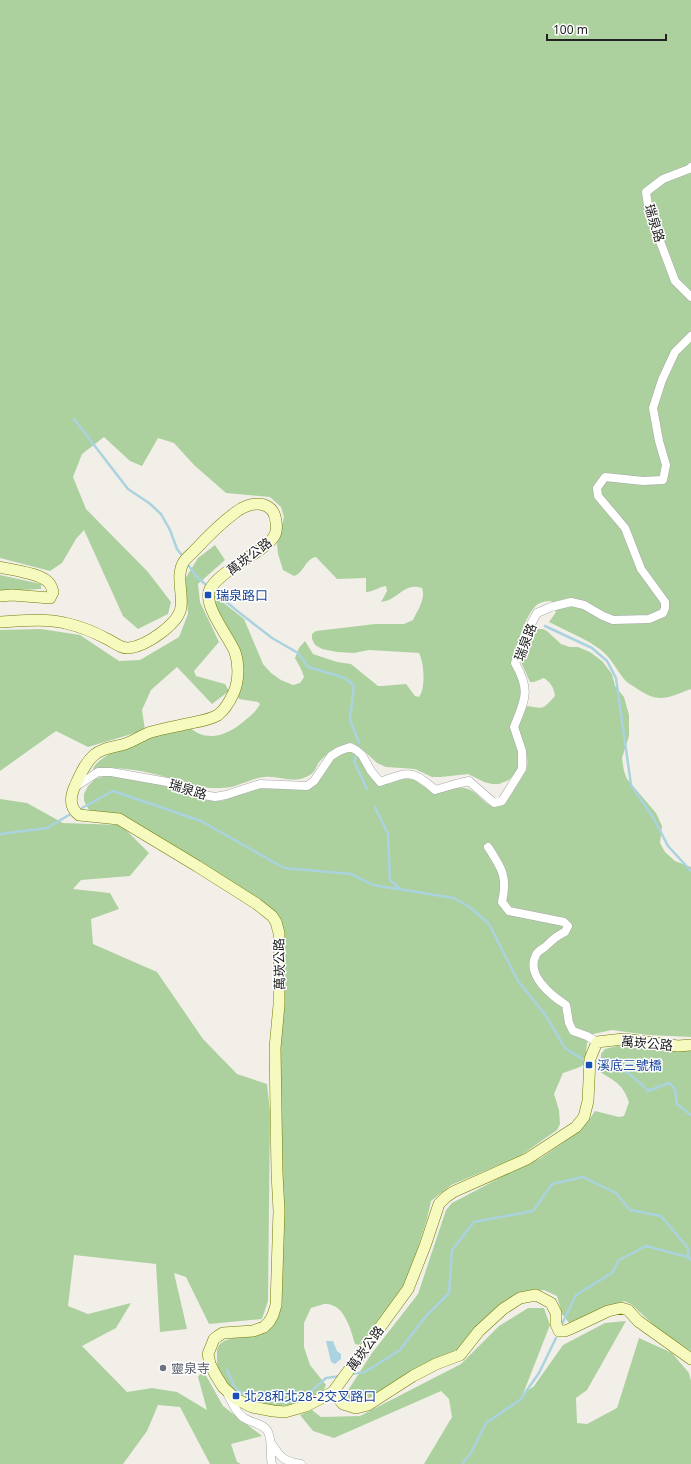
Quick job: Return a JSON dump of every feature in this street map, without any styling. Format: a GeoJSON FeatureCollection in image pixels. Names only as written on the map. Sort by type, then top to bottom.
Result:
{"type":"FeatureCollection","features":[{"type":"Feature","properties":{"kind":"street","name":"瑞泉路"},"geometry":{"type":"LineString","coordinates":[[691,167],[663,179],[646,192],[649,212],[675,281],[691,297]]}},
{"type":"Feature","properties":{"kind":"street","name":"瑞泉路"},"geometry":{"type":"LineString","coordinates":[[75,787],[98,772],[111,772],[173,783],[204,795],[215,796],[226,795],[260,784],[307,786],[314,781],[331,756],[350,747],[362,755],[371,771],[380,782],[402,774],[415,775],[423,779],[435,790],[469,781],[494,803],[502,801],[522,769],[522,752],[514,727],[523,704],[526,688],[523,677],[515,663],[537,613],[551,607],[571,602],[584,605],[613,620],[649,619],[663,613],[665,602],[641,569],[625,528],[598,496],[597,488],[606,477],[643,481],[663,480],[666,465],[659,440],[654,408],[662,380],[675,352],[691,336]]}},
{"type":"Feature","properties":{"kind":"street","name":"萬崁公路"},"geometry":{"type":"LineString","coordinates":[[0,622],[54,621],[75,626],[108,639],[118,646],[128,648],[144,642],[154,638],[180,614],[182,607],[180,571],[184,561],[205,540],[237,511],[250,505],[255,504],[267,506],[271,509],[275,517],[276,532],[271,541],[225,574],[210,588],[209,600],[214,614],[234,650],[237,664],[236,686],[225,708],[216,716],[206,720],[150,732],[127,744],[98,752],[83,769],[71,796],[71,803],[76,812],[80,815],[118,820],[197,866],[257,904],[272,916],[279,933],[279,1005],[275,1056],[276,1173],[279,1211],[276,1304],[270,1322],[261,1328],[224,1333],[214,1339],[208,1354],[210,1364],[223,1387],[243,1404],[252,1407],[285,1412],[306,1406],[333,1392],[408,1290],[439,1204],[453,1192],[527,1159],[576,1127],[584,1117],[588,1101],[590,1062],[597,1042],[623,1039],[678,1046],[691,1045]]}},
{"type":"Feature","properties":{"kind":"street"},"geometry":{"type":"LineString","coordinates":[[0,567],[35,575],[46,580],[52,587],[53,592],[50,598],[12,595],[0,596]]}},
{"type":"Feature","properties":{"kind":"street"},"geometry":{"type":"LineString","coordinates":[[488,847],[501,867],[505,889],[502,902],[509,911],[564,922],[568,926],[565,932],[558,935],[536,955],[533,965],[536,975],[547,991],[566,1005],[569,1023],[573,1031],[587,1036],[597,1042]]}},
{"type":"Feature","properties":{"kind":"street"},"geometry":{"type":"LineString","coordinates":[[333,1392],[343,1404],[356,1408],[368,1405],[413,1376],[436,1364],[460,1355],[479,1331],[503,1309],[520,1298],[536,1296],[551,1303],[556,1313],[556,1324],[559,1331],[565,1331],[608,1311],[621,1308],[628,1310],[638,1321],[691,1359]]}},
{"type":"Feature","properties":{"kind":"street"},"geometry":{"type":"LineString","coordinates":[[223,1387],[236,1410],[243,1418],[263,1426],[268,1432],[271,1443],[272,1464]]}},
{"type":"Feature","properties":{"kind":"street"},"geometry":{"type":"LineString","coordinates":[[271,1443],[281,1458],[289,1462],[301,1464]]}},
{"type":"Feature","properties":{"kind":"green space"},"geometry":{"type":"Polygon","coordinates":[[[0,0],[691,0],[691,689],[663,698],[657,698],[644,693],[625,680],[611,660],[601,650],[582,638],[549,622],[556,612],[551,601],[547,601],[538,604],[529,615],[511,662],[519,676],[521,692],[512,723],[518,746],[519,766],[509,780],[499,784],[484,782],[468,774],[432,777],[415,769],[386,767],[377,763],[353,743],[344,745],[324,756],[310,775],[301,779],[290,780],[264,777],[228,788],[198,787],[163,776],[134,770],[114,768],[93,769],[98,762],[121,749],[151,737],[188,726],[202,735],[216,736],[223,734],[236,727],[257,709],[260,704],[258,702],[239,699],[237,694],[242,677],[211,599],[215,596],[244,619],[263,664],[271,673],[281,680],[293,685],[300,683],[304,677],[295,658],[299,648],[305,641],[313,654],[337,662],[351,664],[378,686],[406,684],[415,696],[419,697],[423,688],[424,675],[419,653],[369,650],[354,653],[337,652],[322,649],[315,645],[312,639],[312,634],[316,631],[375,624],[404,624],[413,620],[421,604],[423,592],[422,588],[410,588],[392,599],[381,602],[387,591],[386,586],[366,592],[366,578],[337,579],[316,557],[309,560],[300,572],[294,576],[283,570],[278,554],[277,544],[284,517],[281,507],[270,497],[226,493],[194,465],[174,443],[158,438],[142,466],[130,461],[104,437],[82,454],[73,477],[86,509],[148,572],[171,602],[168,614],[138,629],[123,616],[84,530],[76,539],[62,563],[50,571],[0,558],[0,0]]]}},
{"type":"Feature","properties":{"kind":"green space"},"geometry":{"type":"Polygon","coordinates":[[[215,545],[225,560],[198,584],[200,602],[219,642],[194,671],[196,676],[225,684],[229,691],[212,704],[177,667],[151,690],[142,710],[145,730],[88,747],[56,731],[0,771],[0,630],[41,629],[80,635],[119,661],[140,660],[179,637],[188,614],[185,579],[198,558],[215,545]]]}},
{"type":"Feature","properties":{"kind":"green space"},"geometry":{"type":"Polygon","coordinates":[[[0,575],[41,584],[41,589],[0,591],[0,575]]]}},
{"type":"Feature","properties":{"kind":"green space"},"geometry":{"type":"Polygon","coordinates":[[[537,629],[547,631],[561,644],[570,647],[578,647],[590,652],[602,661],[612,674],[615,686],[624,697],[629,715],[629,736],[622,758],[627,779],[656,813],[662,826],[660,843],[665,852],[675,861],[691,867],[691,1037],[648,1035],[612,1030],[593,1034],[587,1043],[585,1064],[563,1073],[554,1094],[559,1110],[560,1124],[557,1130],[520,1156],[451,1185],[431,1201],[427,1219],[407,1282],[359,1345],[355,1344],[346,1318],[337,1307],[324,1304],[311,1308],[304,1323],[304,1347],[310,1365],[326,1385],[321,1392],[313,1398],[292,1405],[269,1406],[250,1402],[232,1390],[219,1373],[217,1366],[217,1351],[222,1342],[240,1336],[276,1320],[280,1311],[280,922],[145,829],[93,813],[89,810],[84,801],[84,794],[88,786],[95,779],[107,775],[169,786],[205,799],[221,801],[249,791],[264,788],[304,789],[314,786],[333,758],[349,751],[359,756],[371,776],[394,781],[405,778],[415,780],[433,793],[455,788],[464,788],[478,795],[489,805],[499,806],[506,803],[526,770],[527,759],[525,748],[517,727],[525,707],[541,708],[546,706],[555,696],[552,686],[544,678],[530,682],[521,662],[537,629]]]}},
{"type":"Feature","properties":{"kind":"green space"},"geometry":{"type":"Polygon","coordinates":[[[0,799],[27,803],[63,823],[121,825],[149,853],[130,876],[81,880],[73,889],[110,893],[119,909],[91,919],[93,944],[157,972],[203,1039],[237,1074],[267,1084],[270,1112],[268,1301],[262,1319],[209,1324],[186,1277],[174,1273],[187,1329],[160,1332],[156,1264],[74,1255],[68,1306],[88,1314],[131,1303],[116,1328],[82,1346],[127,1392],[152,1388],[177,1392],[207,1410],[198,1377],[203,1370],[223,1406],[262,1436],[231,1444],[237,1462],[241,1464],[210,1464],[180,1407],[158,1405],[147,1431],[123,1464],[0,1464],[0,799]]]}},
{"type":"Feature","properties":{"kind":"green space"},"geometry":{"type":"Polygon","coordinates":[[[617,1046],[691,1048],[691,1351],[658,1329],[631,1304],[624,1301],[569,1323],[562,1314],[557,1296],[544,1290],[529,1292],[460,1349],[417,1368],[384,1390],[363,1399],[351,1400],[345,1395],[372,1353],[418,1294],[446,1210],[452,1203],[541,1158],[574,1135],[589,1120],[595,1111],[619,1117],[624,1116],[629,1102],[624,1091],[618,1084],[600,1072],[601,1054],[605,1049],[617,1046]]]}},
{"type":"Feature","properties":{"kind":"green space"},"geometry":{"type":"Polygon","coordinates":[[[528,1308],[544,1308],[550,1325],[523,1394],[534,1386],[563,1345],[605,1323],[626,1321],[587,1390],[576,1398],[577,1423],[587,1424],[617,1408],[639,1338],[672,1353],[689,1373],[691,1381],[691,1464],[424,1464],[452,1417],[449,1399],[441,1391],[334,1438],[313,1431],[300,1415],[312,1410],[321,1417],[360,1416],[461,1364],[499,1326],[528,1308]]]}},
{"type":"Feature","properties":{"kind":"water"},"geometry":{"type":"Polygon","coordinates":[[[326,1341],[333,1341],[337,1351],[341,1354],[341,1359],[335,1364],[331,1362],[326,1341]]]}},
{"type":"Feature","properties":{"kind":"waterway"},"geometry":{"type":"LineString","coordinates":[[74,419],[128,489],[149,503],[161,514],[170,530],[177,549],[181,554]]}},
{"type":"Feature","properties":{"kind":"waterway"},"geometry":{"type":"LineString","coordinates":[[189,566],[196,576],[205,584]]}},
{"type":"Feature","properties":{"kind":"waterway"},"geometry":{"type":"LineString","coordinates":[[216,593],[272,638],[298,653],[308,667],[345,678],[354,686],[350,720],[359,743]]}},
{"type":"Feature","properties":{"kind":"waterway"},"geometry":{"type":"LineString","coordinates":[[545,626],[592,648],[607,661],[616,678],[631,785],[654,819],[668,846],[691,871]]}},
{"type":"Feature","properties":{"kind":"waterway"},"geometry":{"type":"LineString","coordinates":[[356,756],[354,761],[367,789]]}},
{"type":"Feature","properties":{"kind":"waterway"},"geometry":{"type":"LineString","coordinates":[[82,808],[113,791],[201,821],[284,868],[351,874],[373,885],[454,898],[471,908],[489,924],[518,981],[546,1016],[565,1048],[586,1060]]}},
{"type":"Feature","properties":{"kind":"waterway"},"geometry":{"type":"LineString","coordinates":[[375,807],[388,834],[390,880],[400,889]]}},
{"type":"Feature","properties":{"kind":"waterway"},"geometry":{"type":"LineString","coordinates":[[0,834],[47,828],[69,815]]}},
{"type":"Feature","properties":{"kind":"waterway"},"geometry":{"type":"LineString","coordinates":[[593,1061],[624,1071],[636,1079],[648,1091],[669,1083],[675,1089],[677,1104],[691,1115]]}},
{"type":"Feature","properties":{"kind":"waterway"},"geometry":{"type":"LineString","coordinates":[[350,1374],[365,1372],[400,1350],[426,1316],[449,1293],[452,1250],[474,1222],[533,1211],[552,1184],[583,1177],[616,1193],[630,1210],[661,1216],[688,1248],[688,1257],[691,1260]]}},
{"type":"Feature","properties":{"kind":"waterway"},"geometry":{"type":"LineString","coordinates":[[562,1324],[576,1295],[612,1273],[619,1260],[646,1246],[688,1257]]}},
{"type":"Feature","properties":{"kind":"waterway"},"geometry":{"type":"LineString","coordinates":[[462,1464],[471,1453],[486,1423],[520,1400],[539,1373],[556,1338]]}},
{"type":"Feature","properties":{"kind":"waterway"},"geometry":{"type":"LineString","coordinates":[[227,1370],[235,1388],[255,1401],[293,1401],[308,1394],[326,1378],[341,1376]]}},
{"type":"Feature","properties":{"kind":"place","name":"瑞泉路口"},"geometry":{"type":"Point","coordinates":[208,595]}},
{"type":"Feature","properties":{"kind":"place","name":"溪底三號橋"},"geometry":{"type":"Point","coordinates":[589,1065]}},
{"type":"Feature","properties":{"kind":"place","name":"靈泉寺"},"geometry":{"type":"Point","coordinates":[163,1368]}},
{"type":"Feature","properties":{"kind":"place","name":"北28和北28-2交叉路口"},"geometry":{"type":"Point","coordinates":[236,1396]}}]}
